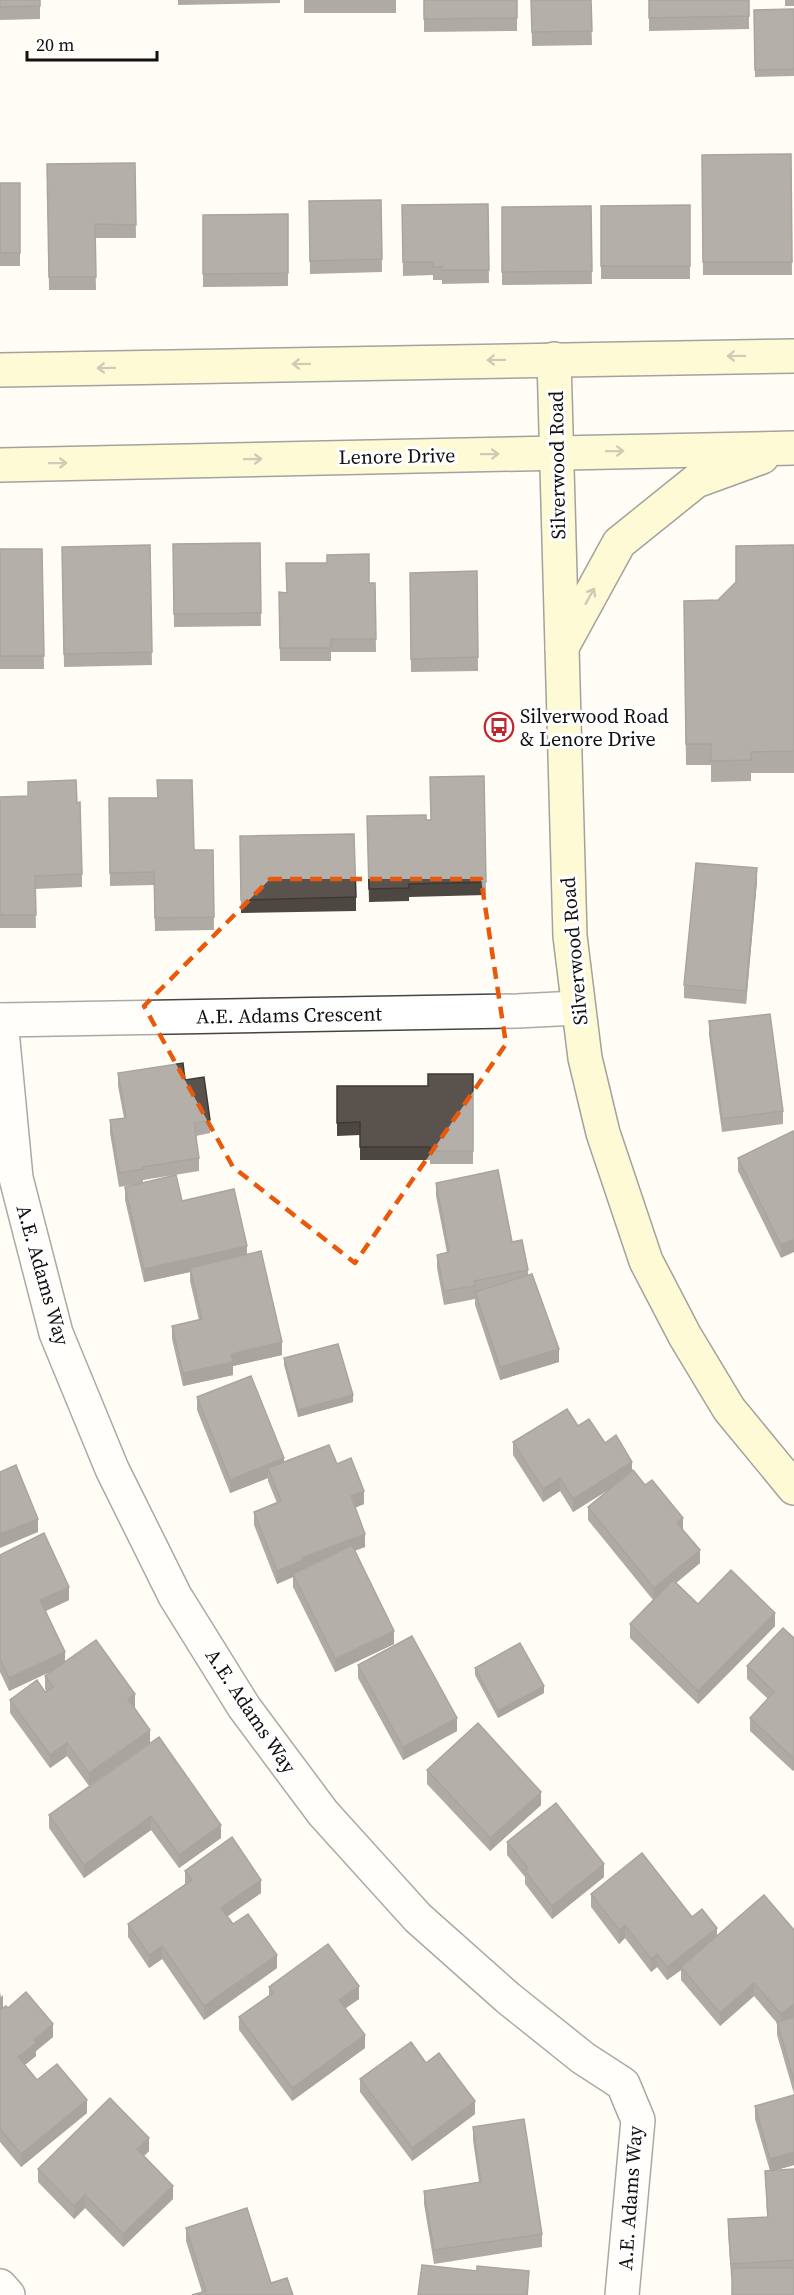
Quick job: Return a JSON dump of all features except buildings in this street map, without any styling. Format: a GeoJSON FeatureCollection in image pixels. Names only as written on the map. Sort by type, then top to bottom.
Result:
{"type":"FeatureCollection","features":[{"type":"Feature","properties":{"kind":"main road"},"geometry":{"type":"LineString","coordinates":[[0,370],[794,356]]}},
{"type":"Feature","properties":{"kind":"main road","name":"Silverwood Road"},"geometry":{"type":"LineString","coordinates":[[554,359],[569,924],[577,1008],[585,1058],[603,1133],[646,1260],[685,1336],[729,1409],[794,1488]]}},
{"type":"Feature","properties":{"kind":"main road"},"geometry":{"type":"LineString","coordinates":[[562,647],[619,543],[696,481],[790,448]]}},
{"type":"Feature","properties":{"kind":"main road","name":"Lenore Drive"},"geometry":{"type":"LineString","coordinates":[[0,465],[790,448]]}},
{"type":"Feature","properties":{"kind":"street","name":"A.E. Adams Crescent"},"geometry":{"type":"LineString","coordinates":[[0,1020],[577,1008]]}},
{"type":"Feature","properties":{"kind":"street","name":"A.E. Adams Way"},"geometry":{"type":"LineString","coordinates":[[0,1020],[16,1178],[56,1333],[112,1469],[175,1596],[244,1707],[323,1813],[418,1918],[508,1998],[574,2052],[623,2085],[638,2120],[622,2295]]}},
{"type":"Feature","properties":{"kind":"street"},"geometry":{"type":"LineString","coordinates":[[0,2286],[8,2295]]}},
{"type":"Feature","properties":{"kind":"highlighted area"},"geometry":{"type":"Polygon","coordinates":[[[270,879],[481,879],[506,1044],[355,1263],[233,1167],[144,1006],[270,879]]]}},
{"type":"Feature","properties":{"kind":"place","name":"Silverwood Road & Lenore Drive"},"geometry":{"type":"Point","coordinates":[499,727]}}]}
